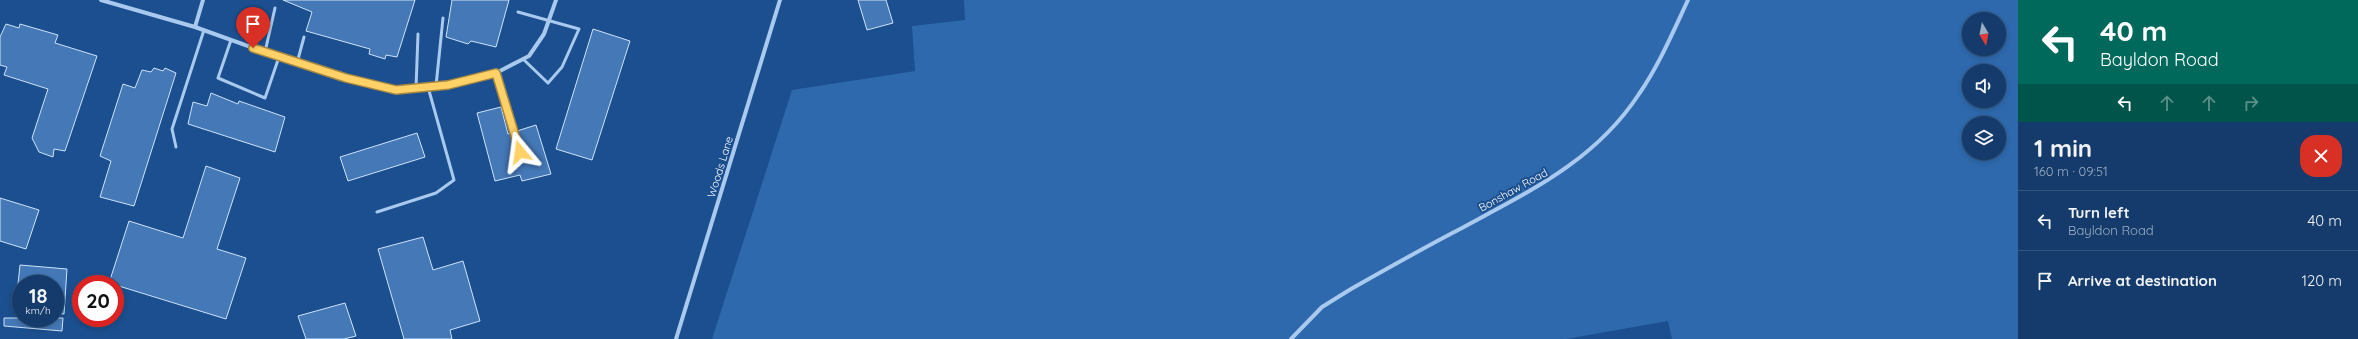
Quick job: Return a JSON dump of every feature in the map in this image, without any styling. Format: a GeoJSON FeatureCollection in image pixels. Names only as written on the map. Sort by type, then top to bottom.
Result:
{"type":"FeatureCollection","features":[{"type":"Feature","properties":{"kind":"street"},"geometry":{"type":"LineString","coordinates":[[101,0],[195,27],[297,63],[396,90],[436,86],[496,73],[529,56],[544,34],[556,0]]}},
{"type":"Feature","properties":{"kind":"street"},"geometry":{"type":"LineString","coordinates":[[195,27],[203,0]]}},
{"type":"Feature","properties":{"kind":"street","name":"Woods Lane"},"geometry":{"type":"LineString","coordinates":[[676,339],[780,0]]}},
{"type":"Feature","properties":{"kind":"street","name":"Bonshaw Road"},"geometry":{"type":"LineString","coordinates":[[1292,339],[1322,307],[1351,288],[1561,173],[1595,144],[1620,119],[1639,94],[1655,67],[1688,0]]}},
{"type":"Feature","properties":{"kind":"lane"},"geometry":{"type":"LineString","coordinates":[[265,52],[275,8]]}},
{"type":"Feature","properties":{"kind":"lane"},"geometry":{"type":"LineString","coordinates":[[518,12],[579,29],[562,67],[548,83],[523,59]]}},
{"type":"Feature","properties":{"kind":"lane"},"geometry":{"type":"LineString","coordinates":[[436,86],[443,18]]}},
{"type":"Feature","properties":{"kind":"lane"},"geometry":{"type":"LineString","coordinates":[[176,147],[172,129],[204,30]]}},
{"type":"Feature","properties":{"kind":"lane"},"geometry":{"type":"LineString","coordinates":[[416,88],[418,34]]}},
{"type":"Feature","properties":{"kind":"lane"},"geometry":{"type":"LineString","coordinates":[[297,63],[304,37]]}},
{"type":"Feature","properties":{"kind":"lane"},"geometry":{"type":"LineString","coordinates":[[231,40],[218,78],[265,98],[279,57]]}},
{"type":"Feature","properties":{"kind":"lane"},"geometry":{"type":"LineString","coordinates":[[496,73],[520,152]]}},
{"type":"Feature","properties":{"kind":"lane"},"geometry":{"type":"LineString","coordinates":[[376,212],[436,193],[454,180],[428,87]]}},
{"type":"Feature","properties":{"kind":"shaded area"},"geometry":{"type":"Polygon","coordinates":[[[964,0],[2018,0],[2018,339],[1672,339],[1668,321],[1566,339],[712,339],[792,90],[915,71],[912,26],[965,20],[964,0]]]}},
{"type":"Feature","properties":{"kind":"building"},"geometry":{"type":"Polygon","coordinates":[[[283,0],[415,0],[397,57],[386,55],[385,59],[369,54],[370,49],[306,31],[312,12],[283,0]]]}},
{"type":"Feature","properties":{"kind":"building"},"geometry":{"type":"Polygon","coordinates":[[[452,0],[509,0],[496,47],[471,41],[468,44],[446,37],[452,0]]]}},
{"type":"Feature","properties":{"kind":"building"},"geometry":{"type":"Polygon","coordinates":[[[858,0],[886,0],[893,23],[867,30],[858,0]]]}},
{"type":"Feature","properties":{"kind":"building"},"geometry":{"type":"Polygon","coordinates":[[[6,24],[19,28],[20,24],[58,35],[55,43],[97,56],[65,151],[54,149],[53,157],[39,152],[32,138],[48,89],[4,75],[7,67],[0,65],[0,37],[6,24]]]}},
{"type":"Feature","properties":{"kind":"building"},"geometry":{"type":"Polygon","coordinates":[[[593,29],[630,41],[592,160],[556,149],[593,29]]]}},
{"type":"Feature","properties":{"kind":"building"},"geometry":{"type":"Polygon","coordinates":[[[154,68],[163,71],[165,68],[176,73],[134,206],[100,197],[111,161],[100,156],[123,84],[135,88],[142,70],[151,72],[154,68]]]}},
{"type":"Feature","properties":{"kind":"building"},"geometry":{"type":"Polygon","coordinates":[[[211,93],[238,104],[239,101],[285,117],[275,152],[188,124],[193,102],[207,106],[211,93]]]}},
{"type":"Feature","properties":{"kind":"building"},"geometry":{"type":"Polygon","coordinates":[[[501,107],[508,134],[511,133],[519,155],[523,152],[517,131],[536,125],[551,174],[522,181],[520,175],[495,181],[477,113],[501,107]]]}},
{"type":"Feature","properties":{"kind":"building"},"geometry":{"type":"Polygon","coordinates":[[[417,133],[425,157],[348,181],[340,157],[417,133]]]}},
{"type":"Feature","properties":{"kind":"building"},"geometry":{"type":"Polygon","coordinates":[[[206,166],[240,178],[217,249],[246,258],[226,319],[124,288],[124,275],[112,275],[129,221],[183,238],[206,166]]]}},
{"type":"Feature","properties":{"kind":"building"},"geometry":{"type":"Polygon","coordinates":[[[0,198],[39,210],[26,249],[0,241],[0,198]]]}},
{"type":"Feature","properties":{"kind":"building"},"geometry":{"type":"Polygon","coordinates":[[[423,237],[433,270],[463,261],[480,321],[450,330],[452,339],[404,339],[378,249],[423,237]]]}},
{"type":"Feature","properties":{"kind":"building"},"geometry":{"type":"Polygon","coordinates":[[[20,265],[67,269],[64,314],[64,275],[19,275],[20,265]]]}},
{"type":"Feature","properties":{"kind":"building"},"geometry":{"type":"Polygon","coordinates":[[[345,303],[356,336],[344,339],[306,339],[298,316],[345,303]]]}},
{"type":"Feature","properties":{"kind":"building"},"geometry":{"type":"Polygon","coordinates":[[[4,318],[12,318],[12,327],[4,326],[4,318]]]}},
{"type":"Feature","properties":{"kind":"building"},"geometry":{"type":"Polygon","coordinates":[[[16,327],[62,327],[62,331],[16,327]]]}},
{"type":"Feature","properties":{"kind":"route"},"geometry":{"type":"LineString","coordinates":[[253,48],[346,78],[396,90],[448,85],[496,73],[520,152]]}}]}
